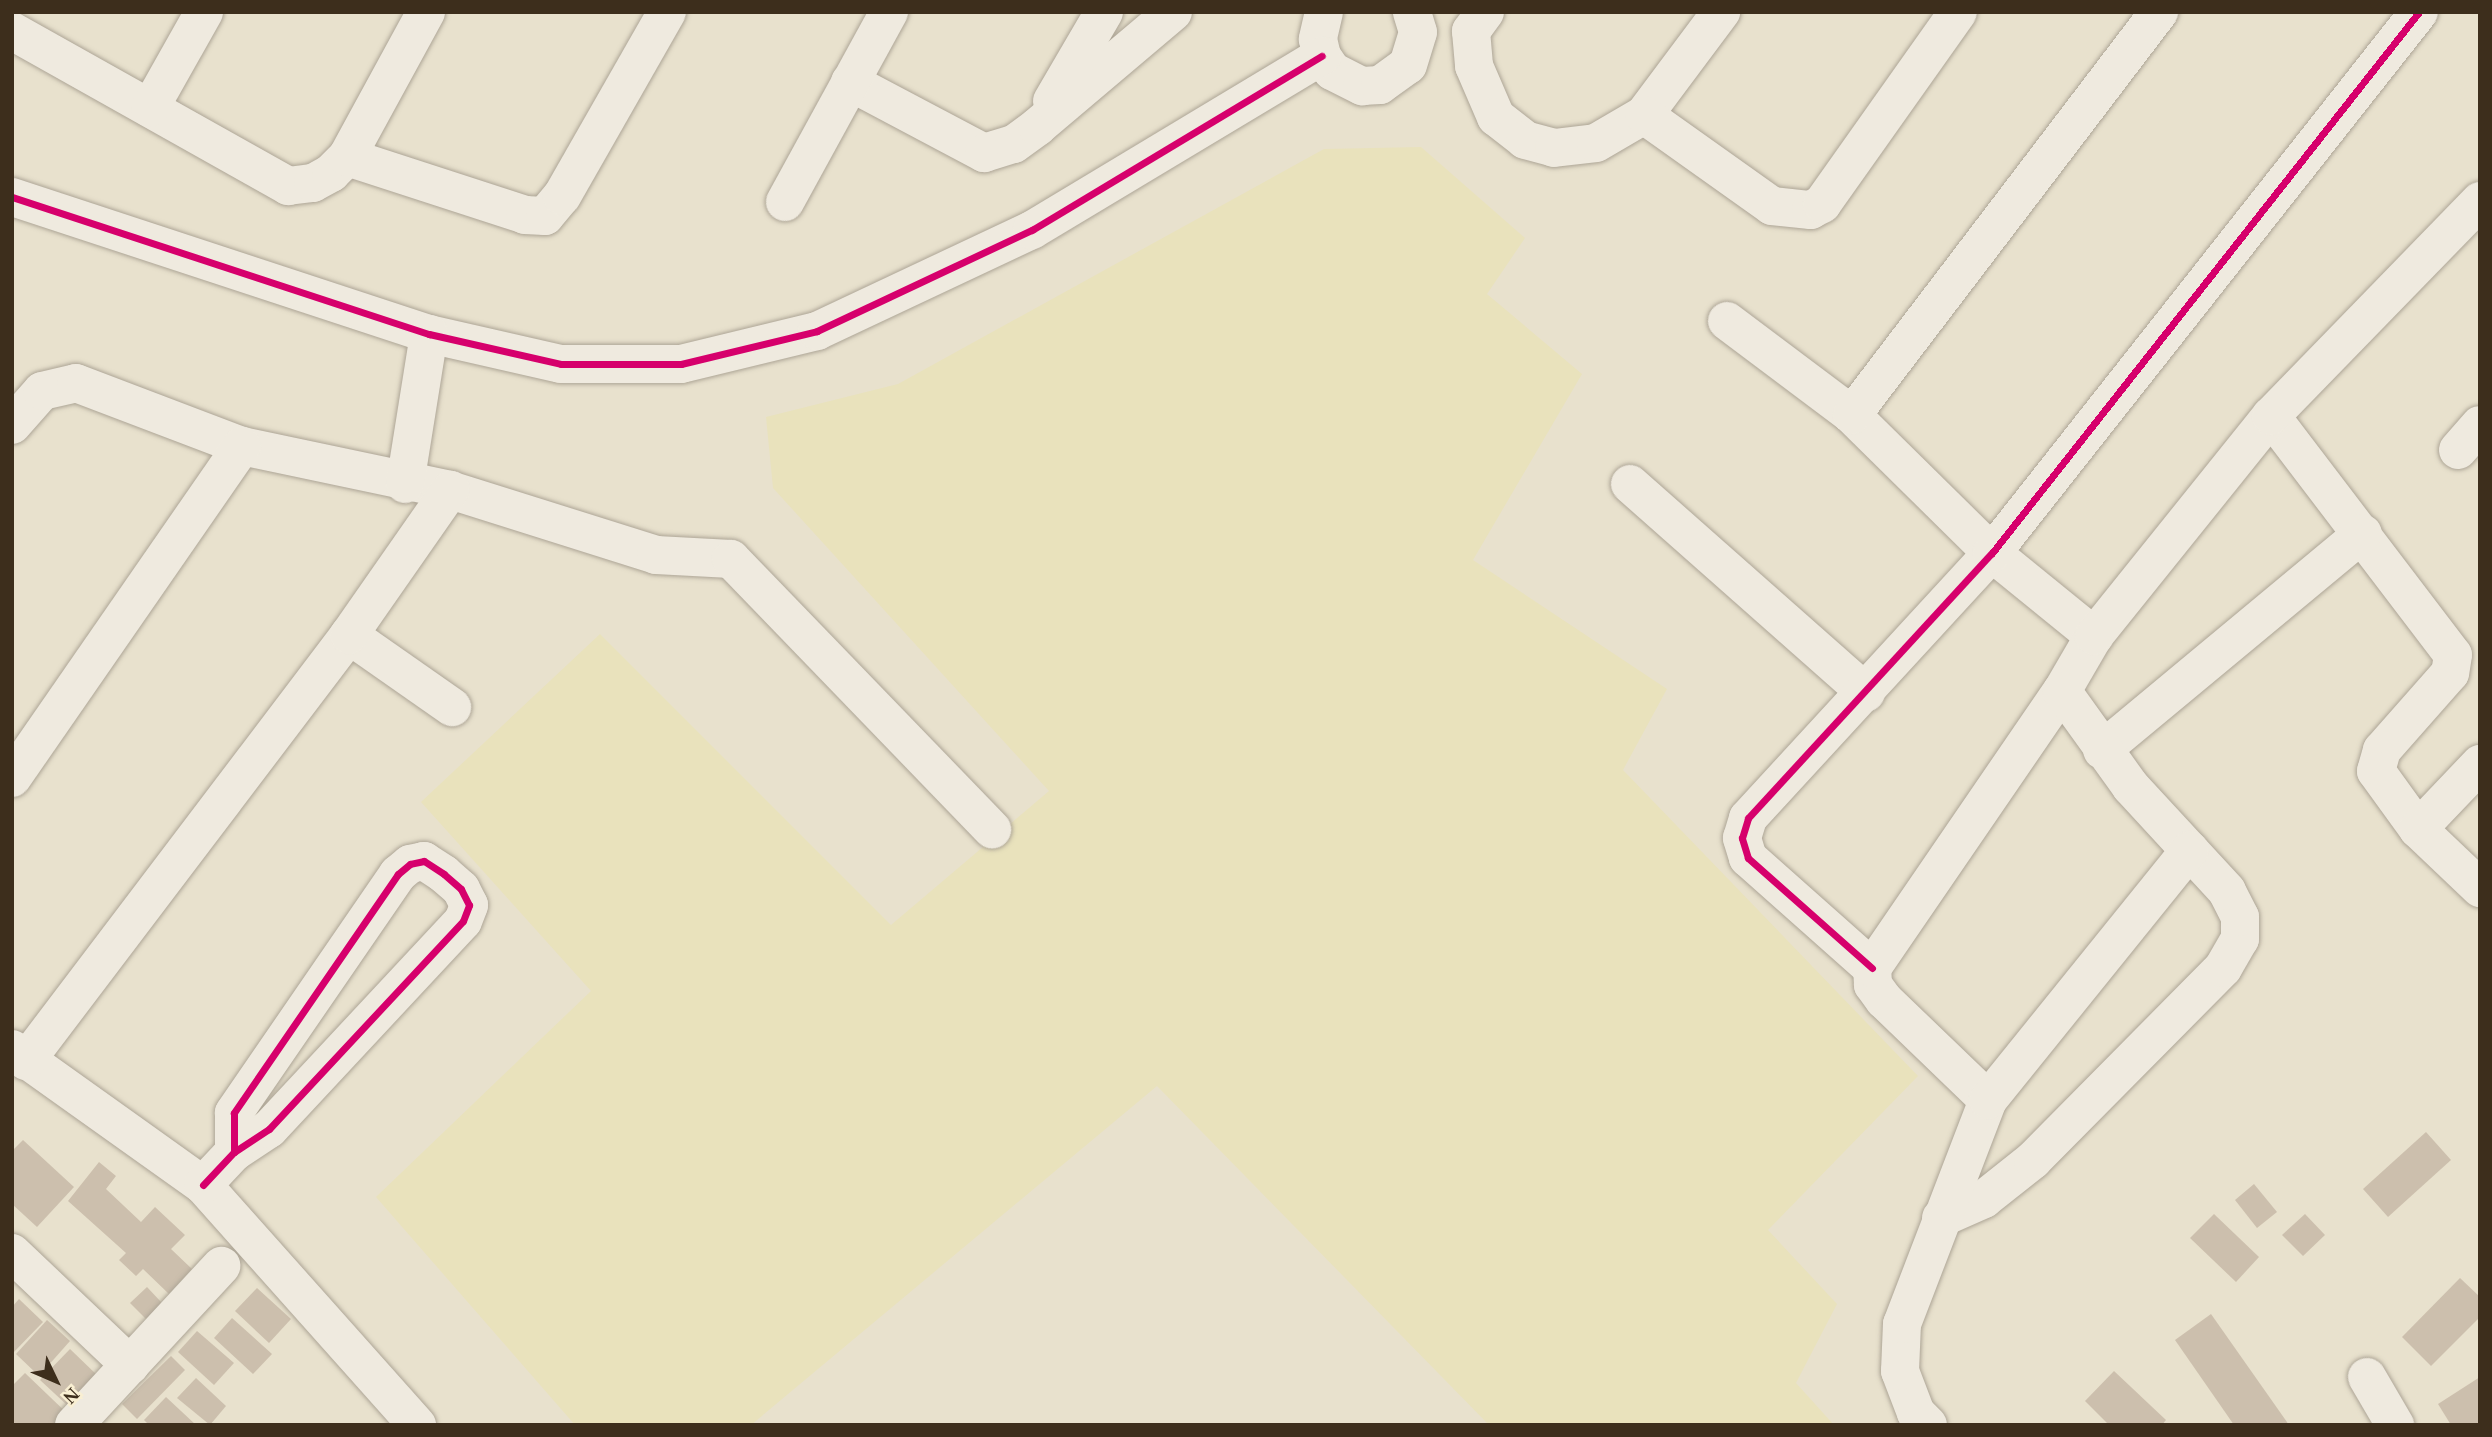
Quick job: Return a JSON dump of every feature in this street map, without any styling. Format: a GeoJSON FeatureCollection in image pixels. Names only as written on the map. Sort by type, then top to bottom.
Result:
{"type":"FeatureCollection","features":[{"type":"Feature","properties":{"kind":"street"},"geometry":{"type":"LineString","coordinates":[[150,108],[204,12]]}},
{"type":"Feature","properties":{"kind":"street"},"geometry":{"type":"LineString","coordinates":[[12,31],[288,186],[313,183],[331,173],[346,157],[426,12]]}},
{"type":"Feature","properties":{"kind":"street"},"geometry":{"type":"LineString","coordinates":[[346,157],[526,215],[545,216],[562,196],[667,12]]}},
{"type":"Feature","properties":{"kind":"street"},"geometry":{"type":"LineString","coordinates":[[785,202],[890,12]]}},
{"type":"Feature","properties":{"kind":"street"},"geometry":{"type":"LineString","coordinates":[[1037,127],[1104,12]]}},
{"type":"Feature","properties":{"kind":"street"},"geometry":{"type":"LineString","coordinates":[[850,82],[984,153],[1014,144],[1037,127],[1172,12]]}},
{"type":"Feature","properties":{"kind":"street"},"geometry":{"type":"LineString","coordinates":[[1324,12],[1318,39],[1322,56],[1346,81],[1380,85],[1408,65],[1415,22],[1478,22],[1474,66],[1496,117],[1525,139],[1554,148],[1596,143],[1644,115],[1721,12]]}},
{"type":"Feature","properties":{"kind":"street"},"geometry":{"type":"LineString","coordinates":[[1644,115],[1772,206],[1811,210],[1822,204],[1958,12]]}},
{"type":"Feature","properties":{"kind":"street"},"geometry":{"type":"LineString","coordinates":[[1852,415],[2159,12]]}},
{"type":"Feature","properties":{"kind":"street"},"geometry":{"type":"LineString","coordinates":[[1871,968],[1757,867],[1742,844],[1748,818],[1866,693],[1992,553],[2419,12]]}},
{"type":"Feature","properties":{"kind":"street"},"geometry":{"type":"LineString","coordinates":[[12,197],[429,334],[561,364],[681,364],[817,331],[1032,230],[1322,56]]}},
{"type":"Feature","properties":{"kind":"street"},"geometry":{"type":"LineString","coordinates":[[1988,1100],[1884,1000],[1873,985],[1871,968],[2062,691],[2094,636],[2271,416],[2480,201]]}},
{"type":"Feature","properties":{"kind":"street"},"geometry":{"type":"LineString","coordinates":[[1727,321],[1852,415],[1992,553],[2094,636]]}},
{"type":"Feature","properties":{"kind":"street"},"geometry":{"type":"LineString","coordinates":[[405,484],[429,334]]}},
{"type":"Feature","properties":{"kind":"street"},"geometry":{"type":"LineString","coordinates":[[12,425],[42,391],[76,383],[242,446],[405,484],[450,490],[656,555],[731,559],[992,828]]}},
{"type":"Feature","properties":{"kind":"street"},"geometry":{"type":"LineString","coordinates":[[2271,416],[2453,654],[2450,673],[2376,761],[2378,775],[2418,829],[2480,888]]}},
{"type":"Feature","properties":{"kind":"street"},"geometry":{"type":"LineString","coordinates":[[12,778],[242,446]]}},
{"type":"Feature","properties":{"kind":"street"},"geometry":{"type":"LineString","coordinates":[[1630,484],[1866,693]]}},
{"type":"Feature","properties":{"kind":"street"},"geometry":{"type":"LineString","coordinates":[[417,1425],[203,1185],[19,1055],[349,635],[450,490]]}},
{"type":"Feature","properties":{"kind":"street"},"geometry":{"type":"LineString","coordinates":[[2102,750],[2363,533]]}},
{"type":"Feature","properties":{"kind":"street"},"geometry":{"type":"LineString","coordinates":[[349,635],[452,707]]}},
{"type":"Feature","properties":{"kind":"street"},"geometry":{"type":"LineString","coordinates":[[1941,1218],[1984,1199],[2019,1173],[2235,953],[2241,939],[2237,909],[2190,850],[2102,750],[2062,691]]}},
{"type":"Feature","properties":{"kind":"street"},"geometry":{"type":"LineString","coordinates":[[2418,829],[2480,764]]}},
{"type":"Feature","properties":{"kind":"street"},"geometry":{"type":"LineString","coordinates":[[1928,1425],[1906,1391],[1899,1348],[1909,1299],[1988,1100],[2190,850]]}},
{"type":"Feature","properties":{"kind":"street"},"geometry":{"type":"LineString","coordinates":[[203,1185],[234,1152],[269,1129],[463,921],[469,905],[461,889],[444,874],[424,860],[410,864],[398,874],[234,1114],[234,1152]]}},
{"type":"Feature","properties":{"kind":"street"},"geometry":{"type":"LineString","coordinates":[[12,1253],[130,1365]]}},
{"type":"Feature","properties":{"kind":"street"},"geometry":{"type":"LineString","coordinates":[[74,1425],[221,1266]]}},
{"type":"Feature","properties":{"kind":"street"},"geometry":{"type":"LineString","coordinates":[[2367,1377],[2395,1425]]}},
{"type":"Feature","properties":{"kind":"shaded area"},"geometry":{"type":"Polygon","coordinates":[[[1421,147],[1525,238],[1487,294],[1582,374],[1473,560],[1667,689],[1623,770],[1918,1076],[1768,1230],[1837,1304],[1796,1383],[1834,1425],[1489,1425],[1157,1086],[751,1425],[575,1425],[376,1197],[591,991],[421,802],[600,634],[891,925],[1049,791],[773,488],[766,417],[898,384],[1324,149],[1421,147]]]}},
{"type":"Feature","properties":{"kind":"building"},"geometry":{"type":"Polygon","coordinates":[[[2426,1132],[2451,1160],[2388,1217],[2363,1189],[2426,1132]]]}},
{"type":"Feature","properties":{"kind":"building"},"geometry":{"type":"Polygon","coordinates":[[[23,1140],[74,1187],[37,1227],[12,1204],[12,1151],[23,1140]]]}},
{"type":"Feature","properties":{"kind":"building"},"geometry":{"type":"Polygon","coordinates":[[[99,1162],[116,1176],[106,1189],[141,1222],[155,1207],[185,1235],[171,1249],[192,1269],[169,1294],[143,1269],[136,1276],[119,1260],[126,1253],[68,1201],[99,1162]]]}},
{"type":"Feature","properties":{"kind":"building"},"geometry":{"type":"Polygon","coordinates":[[[2254,1184],[2277,1212],[2257,1228],[2235,1200],[2254,1184]]]}},
{"type":"Feature","properties":{"kind":"building"},"geometry":{"type":"Polygon","coordinates":[[[2214,1214],[2259,1257],[2236,1282],[2190,1238],[2214,1214]]]}},
{"type":"Feature","properties":{"kind":"building"},"geometry":{"type":"Polygon","coordinates":[[[2305,1214],[2325,1235],[2303,1256],[2282,1235],[2305,1214]]]}},
{"type":"Feature","properties":{"kind":"building"},"geometry":{"type":"Polygon","coordinates":[[[2460,1278],[2480,1297],[2480,1317],[2431,1366],[2402,1337],[2460,1278]]]}},
{"type":"Feature","properties":{"kind":"building"},"geometry":{"type":"Polygon","coordinates":[[[147,1287],[162,1303],[146,1319],[130,1303],[147,1287]]]}},
{"type":"Feature","properties":{"kind":"building"},"geometry":{"type":"Polygon","coordinates":[[[257,1288],[291,1319],[269,1343],[235,1311],[257,1288]]]}},
{"type":"Feature","properties":{"kind":"building"},"geometry":{"type":"Polygon","coordinates":[[[19,1299],[43,1322],[12,1354],[12,1307],[19,1299]]]}},
{"type":"Feature","properties":{"kind":"building"},"geometry":{"type":"Polygon","coordinates":[[[2211,1314],[2289,1425],[2234,1425],[2175,1340],[2211,1314]]]}},
{"type":"Feature","properties":{"kind":"building"},"geometry":{"type":"Polygon","coordinates":[[[232,1318],[272,1354],[253,1374],[214,1338],[232,1318]]]}},
{"type":"Feature","properties":{"kind":"building"},"geometry":{"type":"Polygon","coordinates":[[[47,1320],[70,1341],[39,1376],[16,1354],[47,1320]]]}},
{"type":"Feature","properties":{"kind":"building"},"geometry":{"type":"Polygon","coordinates":[[[197,1331],[234,1363],[214,1385],[178,1352],[197,1331]]]}},
{"type":"Feature","properties":{"kind":"building"},"geometry":{"type":"Polygon","coordinates":[[[70,1349],[98,1376],[68,1406],[40,1380],[70,1349]]]}},
{"type":"Feature","properties":{"kind":"building"},"geometry":{"type":"Polygon","coordinates":[[[171,1356],[185,1370],[137,1419],[122,1404],[171,1356]]]}},
{"type":"Feature","properties":{"kind":"building"},"geometry":{"type":"Polygon","coordinates":[[[2114,1371],[2166,1420],[2162,1425],[2109,1425],[2085,1401],[2114,1371]]]}},
{"type":"Feature","properties":{"kind":"building"},"geometry":{"type":"Polygon","coordinates":[[[25,1373],[72,1418],[65,1425],[12,1425],[12,1386],[25,1373]]]}},
{"type":"Feature","properties":{"kind":"building"},"geometry":{"type":"Polygon","coordinates":[[[2480,1377],[2480,1425],[2451,1425],[2438,1404],[2480,1377]]]}},
{"type":"Feature","properties":{"kind":"building"},"geometry":{"type":"Polygon","coordinates":[[[196,1378],[226,1406],[210,1425],[177,1398],[196,1378]]]}},
{"type":"Feature","properties":{"kind":"building"},"geometry":{"type":"Polygon","coordinates":[[[166,1397],[196,1425],[149,1425],[144,1420],[166,1397]]]}},
{"type":"Feature","properties":{"kind":"cycle path"},"geometry":{"type":"LineString","coordinates":[[1872,968],[1748,858],[1742,838],[1748,818],[1992,553],[2419,12]]}},
{"type":"Feature","properties":{"kind":"cycle path"},"geometry":{"type":"LineString","coordinates":[[12,197],[429,334],[561,364],[681,364],[817,331],[1032,230],[1322,56]]}},
{"type":"Feature","properties":{"kind":"cycle path"},"geometry":{"type":"LineString","coordinates":[[203,1185],[234,1152],[269,1129],[463,921],[469,905],[461,889],[444,874],[424,861],[410,864],[398,874],[234,1113],[234,1152]]}}]}
